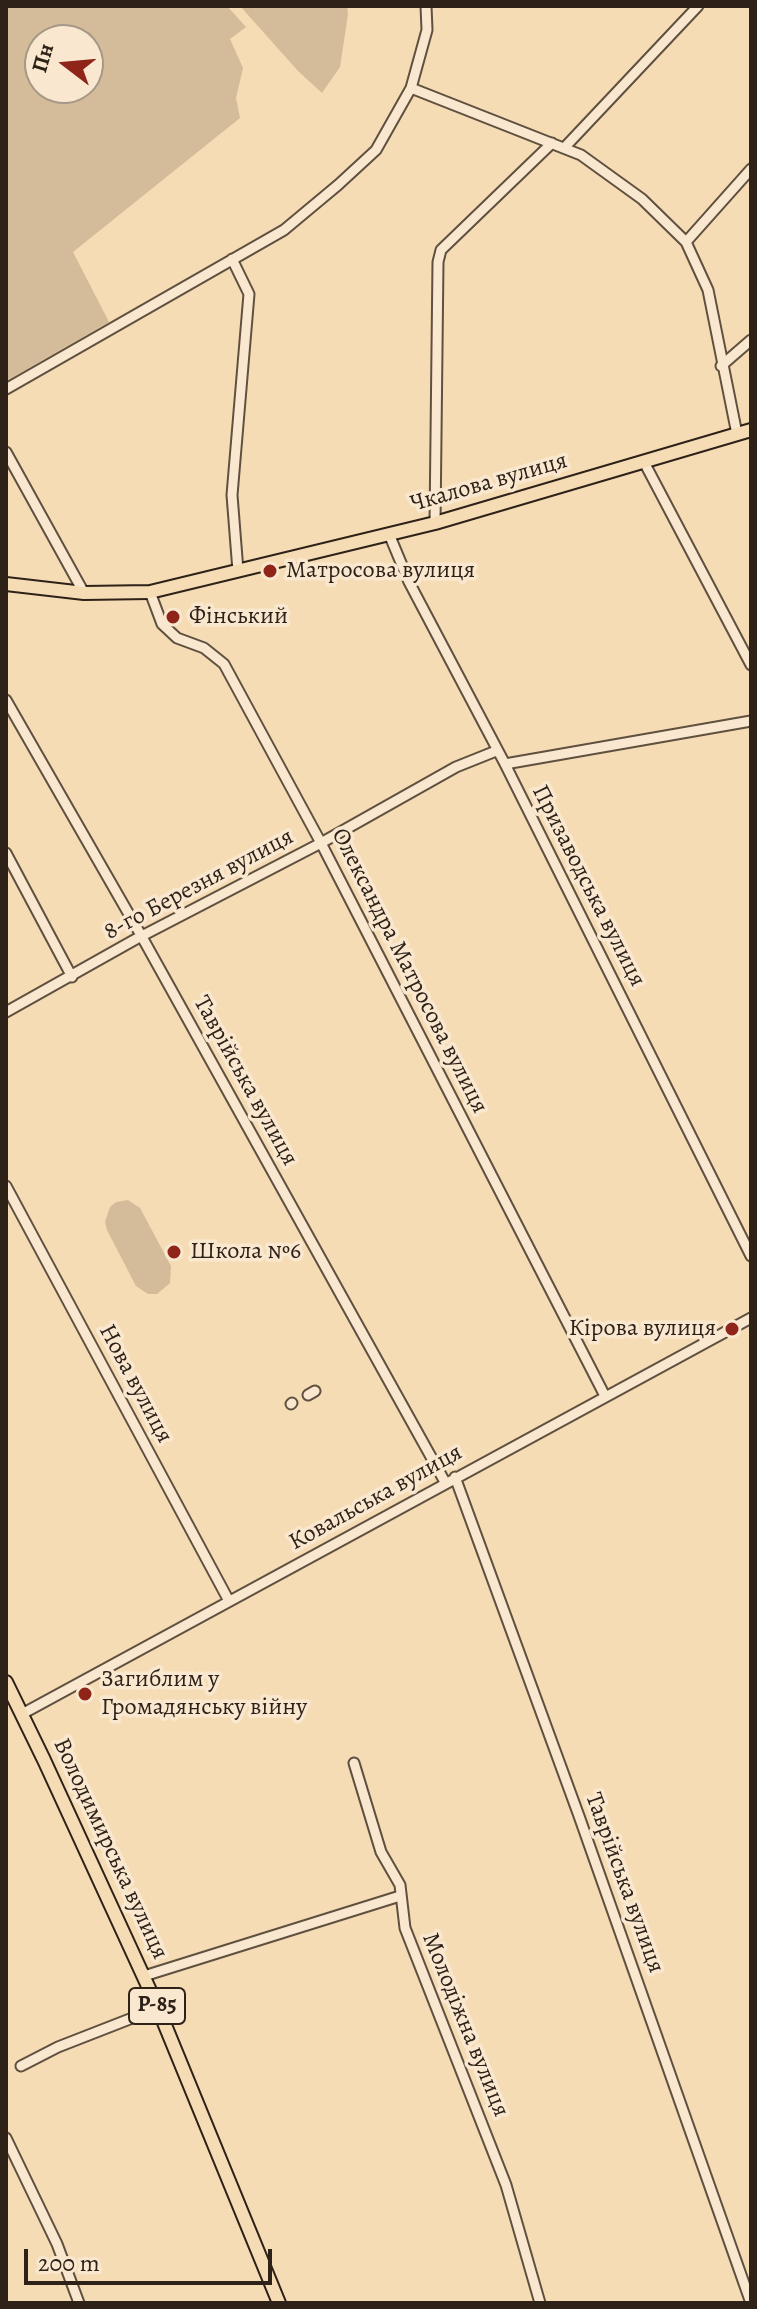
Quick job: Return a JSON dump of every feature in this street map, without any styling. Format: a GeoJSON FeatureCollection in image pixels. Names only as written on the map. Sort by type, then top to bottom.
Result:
{"type":"FeatureCollection","features":[{"type":"Feature","properties":{"kind":"main road","name":"Чкалова вулиця"},"geometry":{"type":"LineString","coordinates":[[6,584],[84,593],[150,592],[435,523],[751,430]]}},
{"type":"Feature","properties":{"kind":"main road","name":"Володимирська вулиця"},"geometry":{"type":"LineString","coordinates":[[6,1682],[144,1976],[279,2303]]}},
{"type":"Feature","properties":{"kind":"street"},"geometry":{"type":"LineString","coordinates":[[6,389],[284,230],[376,150],[411,88],[427,30],[426,6]]}},
{"type":"Feature","properties":{"kind":"street"},"geometry":{"type":"LineString","coordinates":[[565,147],[698,6]]}},
{"type":"Feature","properties":{"kind":"street"},"geometry":{"type":"LineString","coordinates":[[411,88],[581,155],[642,199],[686,242],[708,290],[737,434]]}},
{"type":"Feature","properties":{"kind":"street"},"geometry":{"type":"LineString","coordinates":[[435,523],[438,262],[441,250],[552,143]]}},
{"type":"Feature","properties":{"kind":"street"},"geometry":{"type":"LineString","coordinates":[[686,242],[751,169]]}},
{"type":"Feature","properties":{"kind":"street"},"geometry":{"type":"LineString","coordinates":[[232,259],[249,294],[232,495],[238,571]]}},
{"type":"Feature","properties":{"kind":"street"},"geometry":{"type":"LineString","coordinates":[[721,366],[751,340]]}},
{"type":"Feature","properties":{"kind":"street"},"geometry":{"type":"LineString","coordinates":[[6,452],[84,593]]}},
{"type":"Feature","properties":{"kind":"street"},"geometry":{"type":"LineString","coordinates":[[644,462],[751,665]]}},
{"type":"Feature","properties":{"kind":"street","name":"Призаводська вулиця"},"geometry":{"type":"LineString","coordinates":[[389,534],[409,582],[505,764],[751,1256]]}},
{"type":"Feature","properties":{"kind":"street","name":"Олександра Матросова вулиця"},"geometry":{"type":"LineString","coordinates":[[150,592],[162,624],[177,638],[204,648],[224,664],[321,843],[605,1396]]}},
{"type":"Feature","properties":{"kind":"street","name":"Таврійська вулиця"},"geometry":{"type":"LineString","coordinates":[[7,705],[450,1480],[579,1816],[751,2303]]}},
{"type":"Feature","properties":{"kind":"street"},"geometry":{"type":"LineString","coordinates":[[505,764],[751,721]]}},
{"type":"Feature","properties":{"kind":"street","name":"8-го Березня вулиця"},"geometry":{"type":"LineString","coordinates":[[6,1012],[456,767],[496,751]]}},
{"type":"Feature","properties":{"kind":"street"},"geometry":{"type":"LineString","coordinates":[[6,853],[72,977]]}},
{"type":"Feature","properties":{"kind":"street","name":"Нова вулиця"},"geometry":{"type":"LineString","coordinates":[[6,1186],[229,1601]]}},
{"type":"Feature","properties":{"kind":"street","name":"Ковальська вулиця"},"geometry":{"type":"LineString","coordinates":[[22,1714],[751,1318]]}},
{"type":"Feature","properties":{"kind":"street","name":"Молодіжна вулиця"},"geometry":{"type":"LineString","coordinates":[[354,1763],[381,1852],[400,1885],[405,1928],[506,2185],[540,2303]]}},
{"type":"Feature","properties":{"kind":"street"},"geometry":{"type":"LineString","coordinates":[[144,1976],[400,1896]]}},
{"type":"Feature","properties":{"kind":"street"},"geometry":{"type":"LineString","coordinates":[[21,2066],[58,2047],[158,2008]]}},
{"type":"Feature","properties":{"kind":"street"},"geometry":{"type":"LineString","coordinates":[[6,2138],[57,2244],[79,2303]]}},
{"type":"Feature","properties":{"kind":"shaded area"},"geometry":{"type":"Polygon","coordinates":[[[6,6],[227,6],[246,27],[230,39],[243,68],[236,98],[240,118],[73,252],[109,322],[6,381],[6,6]]]}},
{"type":"Feature","properties":{"kind":"shaded area"},"geometry":{"type":"Polygon","coordinates":[[[240,6],[347,6],[340,67],[322,93],[298,71],[240,6]]]}},
{"type":"Feature","properties":{"kind":"shaded area"},"geometry":{"type":"Polygon","coordinates":[[[128,1200],[140,1208],[171,1266],[170,1283],[157,1294],[148,1294],[136,1286],[107,1230],[105,1222],[110,1207],[116,1202],[128,1200]]]}},
{"type":"Feature","properties":{"kind":"place","name":"Матросова вулиця"},"geometry":{"type":"Point","coordinates":[270,571]}},
{"type":"Feature","properties":{"kind":"place","name":"Фінський"},"geometry":{"type":"Point","coordinates":[173,617]}},
{"type":"Feature","properties":{"kind":"place","name":"Школа №6"},"geometry":{"type":"Point","coordinates":[174,1252]}},
{"type":"Feature","properties":{"kind":"place","name":"Кірова вулиця"},"geometry":{"type":"Point","coordinates":[732,1329]}},
{"type":"Feature","properties":{"kind":"place","name":"Загиблим у Громадянську війну"},"geometry":{"type":"Point","coordinates":[85,1694]}}]}
